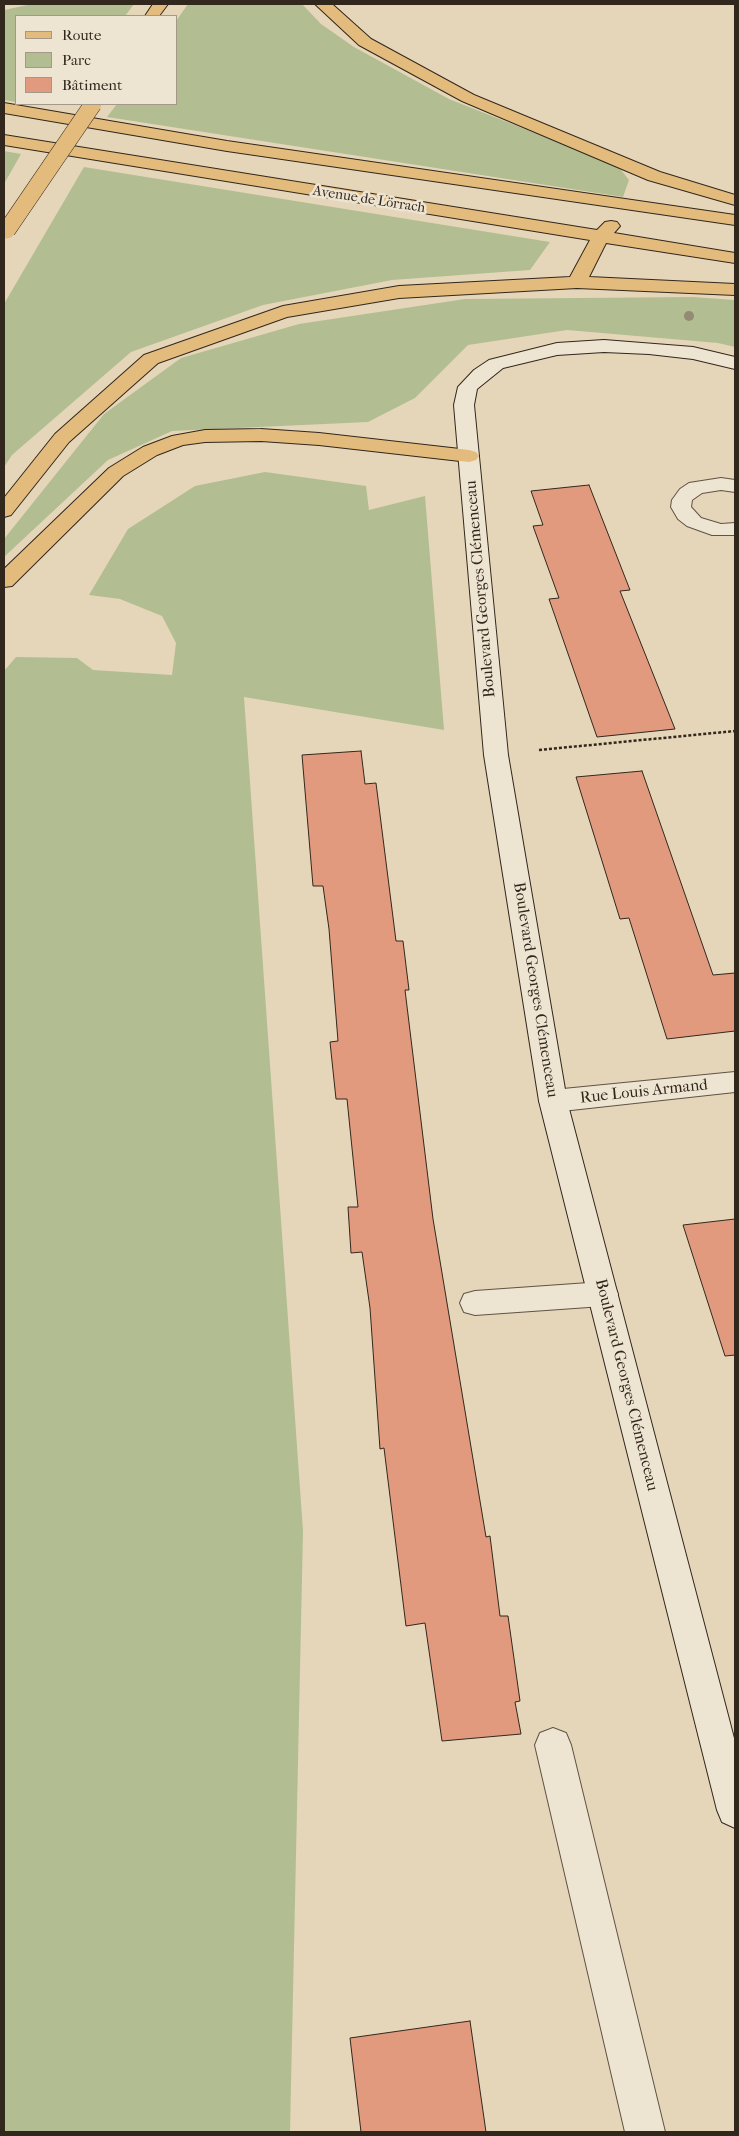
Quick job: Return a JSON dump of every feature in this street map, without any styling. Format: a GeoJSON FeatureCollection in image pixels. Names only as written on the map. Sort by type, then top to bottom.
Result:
{"type":"FeatureCollection","features":[{"type":"Feature","properties":{"kind":"main road"},"geometry":{"type":"LineString","coordinates":[[153,15],[160,4]]}},
{"type":"Feature","properties":{"kind":"main road"},"geometry":{"type":"LineString","coordinates":[[323,4],[365,42],[468,98],[654,176],[735,200]]}},
{"type":"Feature","properties":{"kind":"main road"},"geometry":{"type":"LineString","coordinates":[[5,233],[92,105]]}},
{"type":"Feature","properties":{"kind":"main road","name":"Avenue de Lörrach"},"geometry":{"type":"LineString","coordinates":[[4,108],[227,146],[735,220]]}},
{"type":"Feature","properties":{"kind":"main road","name":"Avenue de Lörrach"},"geometry":{"type":"LineString","coordinates":[[4,140],[735,258]]}},
{"type":"Feature","properties":{"kind":"main road"},"geometry":{"type":"LineString","coordinates":[[577,282],[600,237],[636,205],[654,176]]}},
{"type":"Feature","properties":{"kind":"main road"},"geometry":{"type":"LineString","coordinates":[[4,511],[62,438],[151,359],[283,312],[399,292],[577,282],[735,290]]}},
{"type":"Feature","properties":{"kind":"main road"},"geometry":{"type":"LineString","coordinates":[[4,581],[116,472],[150,451],[180,440],[215,435],[261,435],[319,439],[469,456]]}},
{"type":"Feature","properties":{"kind":"street","name":"Boulevard Georges Clémenceau"},"geometry":{"type":"LineString","coordinates":[[735,363],[693,353],[648,348],[604,346],[557,349],[496,364],[481,374],[468,387],[464,405],[496,755],[553,1101],[735,1810]]}},
{"type":"Feature","properties":{"kind":"street"},"geometry":{"type":"LineString","coordinates":[[735,486],[709,484],[696,487],[687,492],[682,500],[681,507],[685,515],[694,522],[706,527],[735,530]]}},
{"type":"Feature","properties":{"kind":"street","name":"Rue Louis Armand"},"geometry":{"type":"LineString","coordinates":[[553,1101],[735,1082]]}},
{"type":"Feature","properties":{"kind":"street"},"geometry":{"type":"LineString","coordinates":[[475,1303],[603,1294]]}},
{"type":"Feature","properties":{"kind":"street"},"geometry":{"type":"LineString","coordinates":[[552,1746],[645,2132]]}},
{"type":"Feature","properties":{"kind":"path"},"geometry":{"type":"LineString","coordinates":[[532,751],[735,731]]}},
{"type":"Feature","properties":{"kind":"green space"},"geometry":{"type":"Polygon","coordinates":[[[32,4],[134,4],[126,15],[15,15],[15,102],[4,100],[4,10],[32,4]]]}},
{"type":"Feature","properties":{"kind":"green space"},"geometry":{"type":"Polygon","coordinates":[[[188,4],[302,4],[321,24],[354,47],[449,99],[618,166],[629,180],[623,197],[107,117],[116,105],[178,105],[178,18],[188,4]]]}},
{"type":"Feature","properties":{"kind":"green space"},"geometry":{"type":"Polygon","coordinates":[[[4,151],[21,154],[4,184],[4,151]]]}},
{"type":"Feature","properties":{"kind":"green space"},"geometry":{"type":"Polygon","coordinates":[[[84,167],[550,242],[530,270],[392,280],[263,305],[131,352],[12,455],[4,467],[4,304],[84,167]]]}},
{"type":"Feature","properties":{"kind":"green space"},"geometry":{"type":"Polygon","coordinates":[[[693,297],[735,300],[735,347],[718,343],[567,330],[468,345],[415,398],[368,422],[172,431],[108,460],[4,557],[4,539],[104,414],[181,358],[299,324],[465,299],[693,297]]]}},
{"type":"Feature","properties":{"kind":"green space"},"geometry":{"type":"Polygon","coordinates":[[[265,472],[366,486],[369,510],[425,496],[444,730],[244,697],[303,1531],[290,2132],[4,2132],[4,671],[16,657],[77,658],[93,670],[172,675],[176,643],[162,616],[120,599],[89,595],[128,529],[195,486],[265,472]]]}},
{"type":"Feature","properties":{"kind":"building"},"geometry":{"type":"Polygon","coordinates":[[[589,485],[630,590],[620,591],[675,729],[597,737],[549,599],[559,598],[533,526],[543,525],[531,491],[589,485]]]}},
{"type":"Feature","properties":{"kind":"building"},"geometry":{"type":"Polygon","coordinates":[[[361,751],[365,784],[376,783],[396,941],[403,941],[409,990],[405,990],[433,1219],[486,1537],[490,1536],[500,1616],[508,1616],[520,1701],[515,1702],[521,1734],[442,1741],[425,1623],[406,1626],[384,1448],[380,1449],[370,1308],[362,1252],[351,1253],[348,1207],[358,1207],[347,1099],[336,1099],[330,1042],[338,1041],[329,929],[323,886],[313,886],[302,755],[361,751]]]}},
{"type":"Feature","properties":{"kind":"building"},"geometry":{"type":"Polygon","coordinates":[[[642,771],[713,975],[735,973],[735,1031],[667,1039],[629,918],[620,919],[576,777],[642,771]]]}},
{"type":"Feature","properties":{"kind":"building"},"geometry":{"type":"Polygon","coordinates":[[[735,1219],[735,1355],[725,1356],[683,1225],[735,1219]]]}},
{"type":"Feature","properties":{"kind":"building"},"geometry":{"type":"Polygon","coordinates":[[[470,2021],[486,2132],[361,2132],[350,2038],[470,2021]]]}}]}
